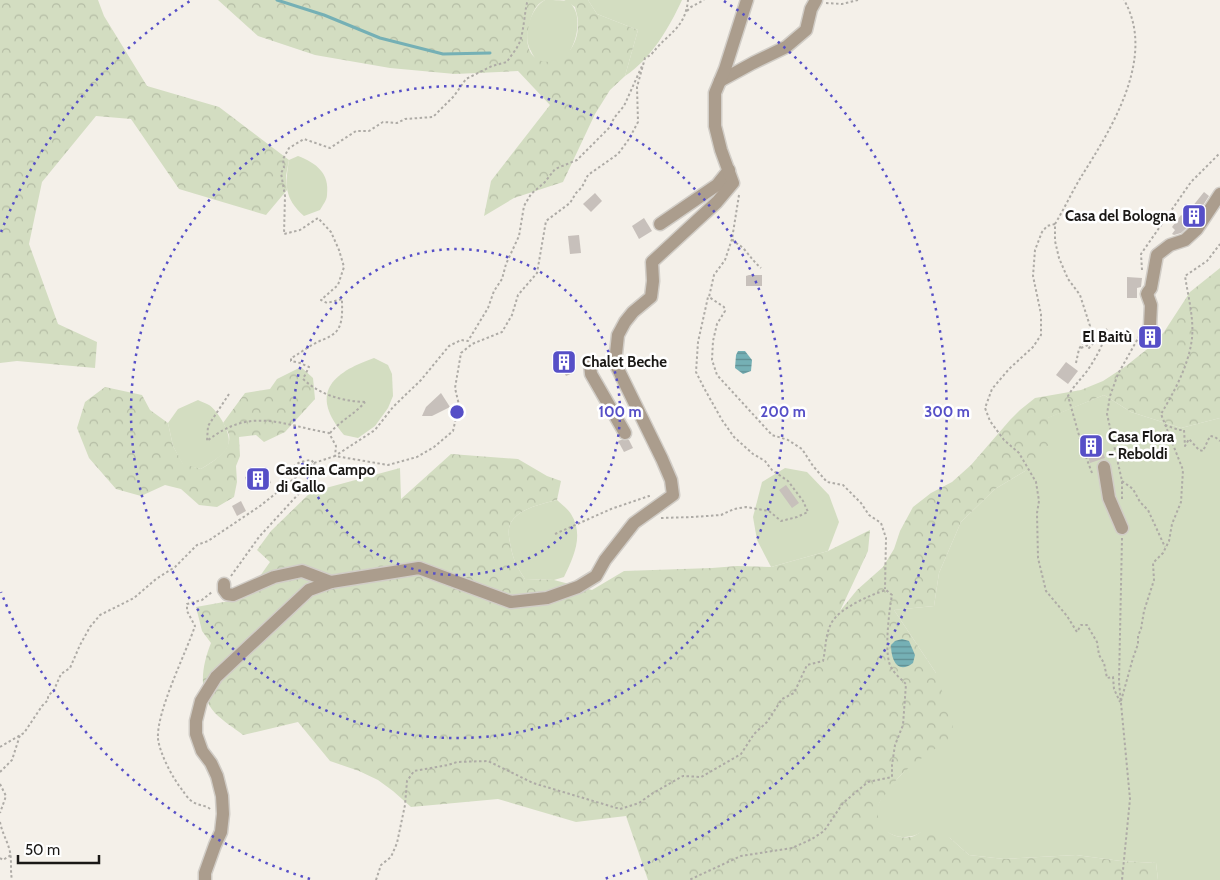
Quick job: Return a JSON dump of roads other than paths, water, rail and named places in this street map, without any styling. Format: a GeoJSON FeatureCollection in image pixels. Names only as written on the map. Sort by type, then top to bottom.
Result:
{"type":"FeatureCollection","features":[{"type":"Feature","properties":{"kind":"street"},"geometry":{"type":"LineString","coordinates":[[205,880],[205,873],[221,832],[222,796],[217,776],[211,763],[202,751],[196,734],[196,721],[201,701],[216,677],[309,590],[332,582],[419,568],[511,602],[547,598],[578,587],[596,576],[605,560],[634,523],[648,517],[673,495],[671,480],[662,459],[615,363],[618,335],[633,312],[651,297],[653,281],[652,262],[717,202],[732,183],[715,126],[715,94],[747,0]]}},
{"type":"Feature","properties":{"kind":"street"},"geometry":{"type":"LineString","coordinates":[[720,82],[753,63],[786,48],[806,30],[811,9],[815,2]]}},
{"type":"Feature","properties":{"kind":"street"},"geometry":{"type":"LineString","coordinates":[[660,224],[730,175]]}},
{"type":"Feature","properties":{"kind":"street"},"geometry":{"type":"LineString","coordinates":[[1147,327],[1151,305],[1148,293],[1151,288],[1157,255],[1170,245],[1185,240],[1198,229],[1220,194]]}},
{"type":"Feature","properties":{"kind":"street"},"geometry":{"type":"LineString","coordinates":[[590,364],[591,374],[625,433]]}},
{"type":"Feature","properties":{"kind":"street"},"geometry":{"type":"LineString","coordinates":[[1104,467],[1109,498],[1122,528]]}},
{"type":"Feature","properties":{"kind":"street"},"geometry":{"type":"LineString","coordinates":[[224,584],[224,590],[227,594],[233,595],[274,578],[302,571],[332,582]]}},
{"type":"Feature","properties":{"kind":"water"},"geometry":{"type":"Polygon","coordinates":[[[738,351],[745,351],[752,360],[751,371],[743,374],[735,368],[738,351]]]}},
{"type":"Feature","properties":{"kind":"water"},"geometry":{"type":"Polygon","coordinates":[[[902,639],[909,641],[915,655],[913,663],[903,667],[896,664],[892,655],[891,645],[895,641],[902,639]]]}},
{"type":"Feature","properties":{"kind":"waterway"},"geometry":{"type":"LineString","coordinates":[[277,0],[324,15],[380,38],[443,54],[490,53]]}},
{"type":"Feature","properties":{"kind":"place","name":"Casa del Bologna"},"geometry":{"type":"Point","coordinates":[1194,216]}},
{"type":"Feature","properties":{"kind":"place","name":"El Baitù"},"geometry":{"type":"Point","coordinates":[1150,337]}},
{"type":"Feature","properties":{"kind":"place","name":"Chalet Beche"},"geometry":{"type":"Point","coordinates":[564,362]}},
{"type":"Feature","properties":{"kind":"place","name":"Casa Flora - Reboldi"},"geometry":{"type":"Point","coordinates":[1091,446]}},
{"type":"Feature","properties":{"kind":"place","name":"Cascina Campo di Gallo"},"geometry":{"type":"Point","coordinates":[258,479]}}]}
